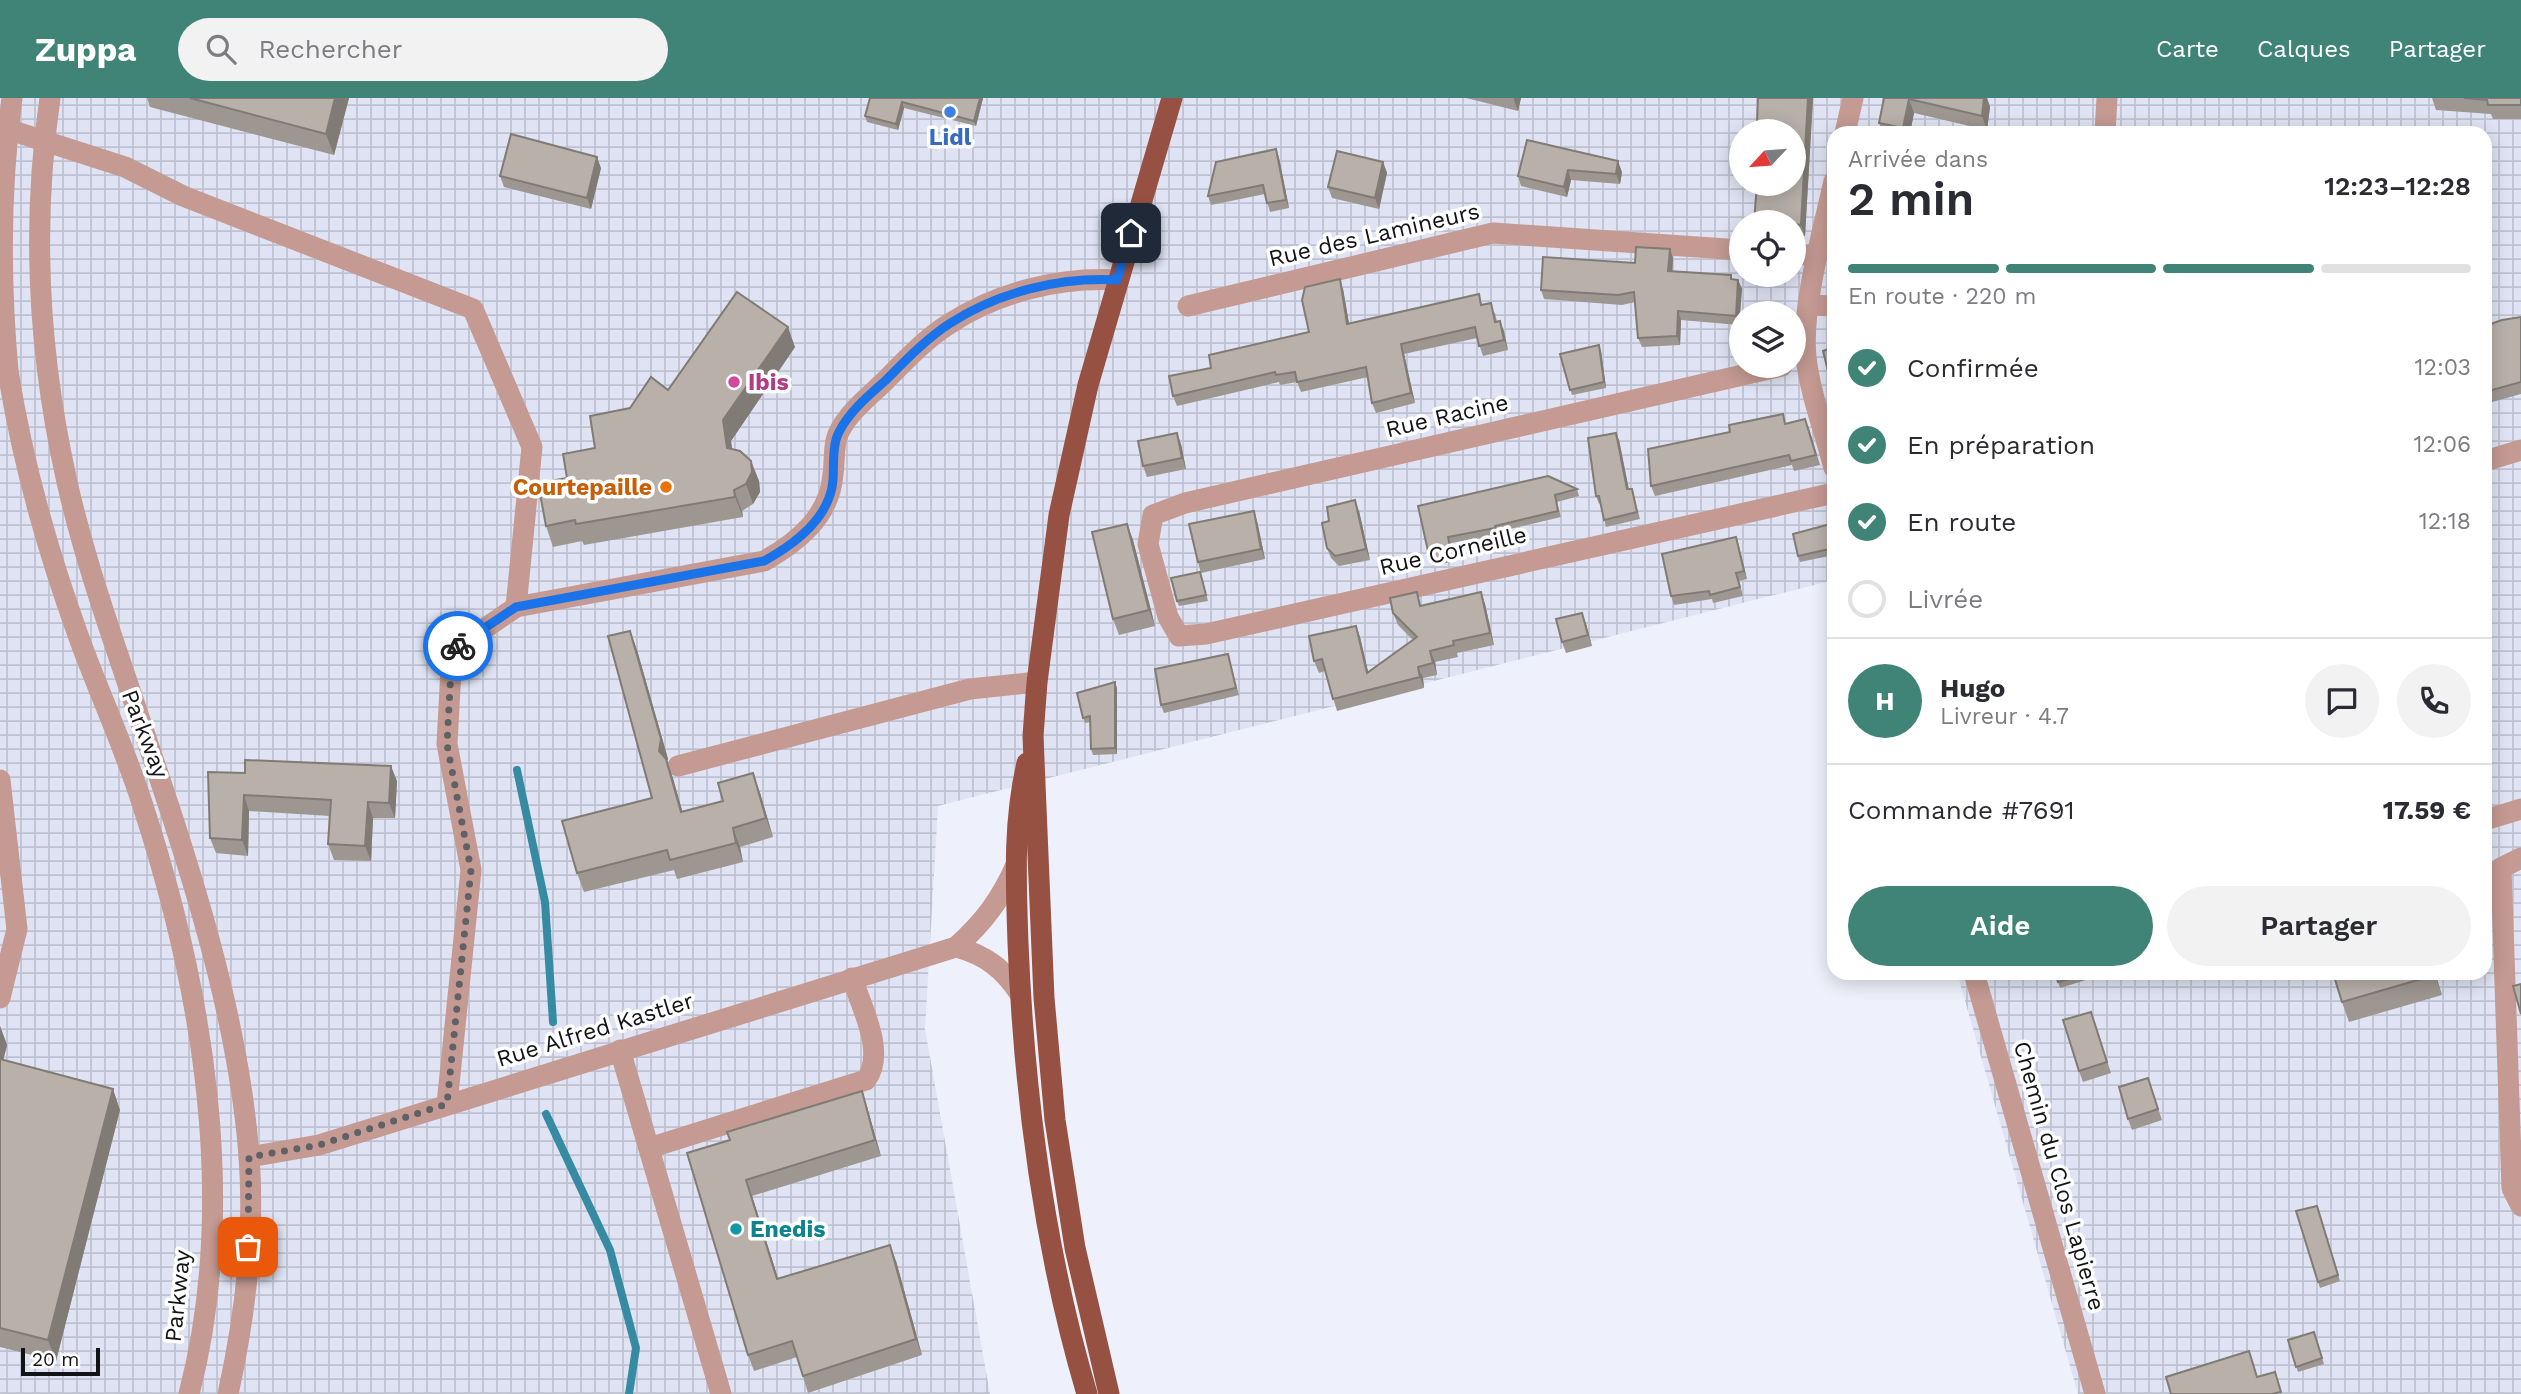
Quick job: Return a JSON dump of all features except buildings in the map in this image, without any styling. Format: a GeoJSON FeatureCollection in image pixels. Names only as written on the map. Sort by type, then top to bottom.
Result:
{"type":"FeatureCollection","features":[{"type":"Feature","properties":{"kind":"main road"},"geometry":{"type":"LineString","coordinates":[[1109,1394],[1074,1248],[1055,1120],[1044,998],[1033,736],[1037,682],[1059,514],[1088,385],[1172,98]]}},
{"type":"Feature","properties":{"kind":"main road"},"geometry":{"type":"LineString","coordinates":[[1033,736],[1018,801],[1016,865],[1020,993],[1033,1124],[1052,1252],[1087,1394]]}},
{"type":"Feature","properties":{"kind":"street","name":"Parkway"},"geometry":{"type":"LineString","coordinates":[[12,98],[7,129],[0,276],[3,329],[14,403],[47,538],[78,634],[142,801],[166,882],[189,985],[201,1055],[211,1159],[210,1247],[200,1343],[189,1394]]}},
{"type":"Feature","properties":{"kind":"street","name":"Parkway"},"geometry":{"type":"LineString","coordinates":[[50,98],[38,220],[38,296],[47,374],[64,468],[91,571],[199,903],[231,1045],[249,1157],[250,1196],[245,1293],[240,1342],[228,1394]]}},
{"type":"Feature","properties":{"kind":"street"},"geometry":{"type":"LineString","coordinates":[[1847,126],[1853,98]]}},
{"type":"Feature","properties":{"kind":"street"},"geometry":{"type":"LineString","coordinates":[[2105,126],[2107,98]]}},
{"type":"Feature","properties":{"kind":"street"},"geometry":{"type":"LineString","coordinates":[[7,129],[125,167],[183,195],[473,309],[532,447],[516,607]]}},
{"type":"Feature","properties":{"kind":"street"},"geometry":{"type":"LineString","coordinates":[[1806,327],[1827,212]]}},
{"type":"Feature","properties":{"kind":"street","name":"Rue des Lamineurs"},"geometry":{"type":"LineString","coordinates":[[1188,306],[1493,233],[1729,249]]}},
{"type":"Feature","properties":{"kind":"street"},"geometry":{"type":"LineString","coordinates":[[1806,255],[1817,256]]}},
{"type":"Feature","properties":{"kind":"street"},"geometry":{"type":"LineString","coordinates":[[447,1104],[471,870],[447,744],[452,651],[516,607],[764,561],[793,545],[814,522],[832,495],[837,435],[851,413],[949,324],[985,305],[1042,285],[1093,279],[1117,280]]}},
{"type":"Feature","properties":{"kind":"street"},"geometry":{"type":"LineString","coordinates":[[1811,304],[1827,305]]}},
{"type":"Feature","properties":{"kind":"street","name":"Rue Racine"},"geometry":{"type":"LineString","coordinates":[[1148,544],[1153,515],[1185,503],[1731,378]]}},
{"type":"Feature","properties":{"kind":"street"},"geometry":{"type":"LineString","coordinates":[[1805,378],[1827,446]]}},
{"type":"Feature","properties":{"kind":"street"},"geometry":{"type":"LineString","coordinates":[[2492,459],[2521,450]]}},
{"type":"Feature","properties":{"kind":"street","name":"Rue Corneille"},"geometry":{"type":"LineString","coordinates":[[1148,544],[1168,617],[1179,636],[1206,634],[1827,495]]}},
{"type":"Feature","properties":{"kind":"street"},"geometry":{"type":"LineString","coordinates":[[678,766],[970,689],[1037,682]]}},
{"type":"Feature","properties":{"kind":"street"},"geometry":{"type":"LineString","coordinates":[[0,780],[16,929],[0,998]]}},
{"type":"Feature","properties":{"kind":"street"},"geometry":{"type":"LineString","coordinates":[[2492,818],[2521,809]]}},
{"type":"Feature","properties":{"kind":"street"},"geometry":{"type":"LineString","coordinates":[[2521,858],[2501,868],[2512,1188],[2521,1206]]}},
{"type":"Feature","properties":{"kind":"street","name":"Rue Alfred Kastler"},"geometry":{"type":"LineString","coordinates":[[249,1157],[319,1145],[956,947],[984,922],[1003,895],[1016,865]]}},
{"type":"Feature","properties":{"kind":"street"},"geometry":{"type":"LineString","coordinates":[[956,947],[979,953],[997,964],[1020,993]]}},
{"type":"Feature","properties":{"kind":"street"},"geometry":{"type":"LineString","coordinates":[[649,1147],[866,1080],[874,1069],[875,1054],[852,978]]}},
{"type":"Feature","properties":{"kind":"street","name":"Chemin du Clos Lapierre"},"geometry":{"type":"LineString","coordinates":[[1976,980],[2095,1394]]}},
{"type":"Feature","properties":{"kind":"street"},"geometry":{"type":"LineString","coordinates":[[620,1050],[721,1394]]}},
{"type":"Feature","properties":{"kind":"shaded area"},"geometry":{"type":"Polygon","coordinates":[[[0,98],[2521,98],[2521,1394],[2078,1394],[1959,980],[2492,980],[2492,126],[1827,126],[1827,582],[938,806],[925,1029],[990,1394],[0,1394],[0,98]]]}},
{"type":"Feature","properties":{"kind":"waterway"},"geometry":{"type":"LineString","coordinates":[[517,770],[545,902],[553,1022]]}},
{"type":"Feature","properties":{"kind":"waterway"},"geometry":{"type":"LineString","coordinates":[[546,1114],[610,1250],[636,1348],[629,1394]]}},
{"type":"Feature","properties":{"kind":"way so far"},"geometry":{"type":"LineString","coordinates":[[248,1247],[249,1157],[319,1145],[447,1104],[471,870],[447,744],[452,651],[458,646]]}},
{"type":"Feature","properties":{"kind":"place","name":"Lidl"},"geometry":{"type":"Point","coordinates":[950,112]}},
{"type":"Feature","properties":{"kind":"place","name":"Ibis"},"geometry":{"type":"Point","coordinates":[734,382]}},
{"type":"Feature","properties":{"kind":"place","name":"Courtepaille"},"geometry":{"type":"Point","coordinates":[666,487]}},
{"type":"Feature","properties":{"kind":"place","name":"Enedis"},"geometry":{"type":"Point","coordinates":[736,1229]}},
{"type":"Feature","properties":{"kind":"route"},"geometry":{"type":"LineString","coordinates":[[458,646],[516,607],[764,561],[793,545],[814,522],[832,495],[837,435],[851,413],[914,353],[949,324],[985,305],[1023,291],[1042,285],[1093,279],[1117,280],[1131,233]]}}]}
